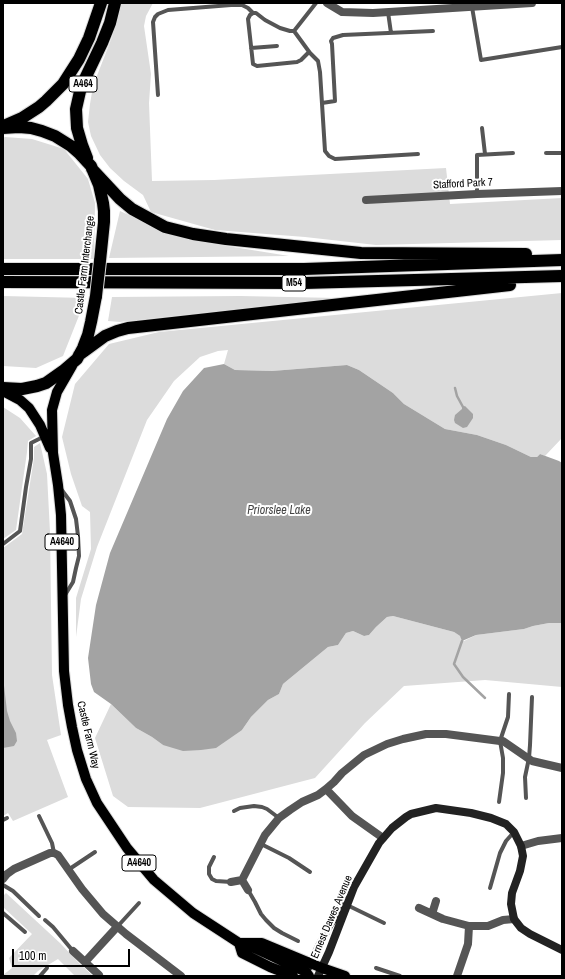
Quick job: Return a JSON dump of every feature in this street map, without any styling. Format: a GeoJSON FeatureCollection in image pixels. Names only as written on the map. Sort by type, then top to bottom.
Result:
{"type":"FeatureCollection","features":[{"type":"Feature","properties":{"kind":"highway","name":"A464"},"geometry":{"type":"LineString","coordinates":[[3,127],[22,118],[46,102],[63,84],[83,52],[101,3]]}},
{"type":"Feature","properties":{"kind":"highway","name":"A464"},"geometry":{"type":"LineString","coordinates":[[91,168],[79,137],[76,124],[76,109],[81,87],[102,43],[110,23],[115,3]]}},
{"type":"Feature","properties":{"kind":"highway","name":"Castle Farm Interchange"},"geometry":{"type":"LineString","coordinates":[[3,127],[31,128],[42,131],[55,136],[71,146],[82,156],[91,168],[99,185],[104,212],[96,296],[88,335],[78,357],[52,380],[46,383],[22,389],[3,390]]}},
{"type":"Feature","properties":{"kind":"highway"},"geometry":{"type":"LineString","coordinates":[[91,168],[120,199],[132,209],[165,227],[193,234],[226,239],[361,253],[562,254]]}},
{"type":"Feature","properties":{"kind":"highway","name":"M54"},"geometry":{"type":"LineString","coordinates":[[3,269],[304,269],[562,260]]}},
{"type":"Feature","properties":{"kind":"highway"},"geometry":{"type":"LineString","coordinates":[[78,357],[105,336],[128,328],[562,277]]}},
{"type":"Feature","properties":{"kind":"highway","name":"M54"},"geometry":{"type":"LineString","coordinates":[[3,282],[304,283],[562,277]]}},
{"type":"Feature","properties":{"kind":"main road","name":"Castle Farm Way"},"geometry":{"type":"LineString","coordinates":[[78,357],[57,392],[52,410],[53,453],[61,515],[64,671],[70,720],[77,750],[86,779],[97,803],[127,848],[154,880],[193,913],[242,943]]}},
{"type":"Feature","properties":{"kind":"main road","name":"Castle Farm Way"},"geometry":{"type":"LineString","coordinates":[[3,390],[20,400],[29,408],[46,436],[53,453]]}},
{"type":"Feature","properties":{"kind":"main road"},"geometry":{"type":"LineString","coordinates":[[293,976],[270,967],[242,953],[242,943],[262,943],[307,972],[320,972],[345,976]]}},
{"type":"Feature","properties":{"kind":"street"},"geometry":{"type":"LineString","coordinates":[[327,3],[342,12],[373,13],[426,6],[472,7],[532,3]]}},
{"type":"Feature","properties":{"kind":"street","name":"Stafford Park 7"},"geometry":{"type":"LineString","coordinates":[[366,200],[562,191]]}},
{"type":"Feature","properties":{"kind":"street"},"geometry":{"type":"LineString","coordinates":[[242,880],[260,844],[279,818],[302,802],[318,795],[364,755],[388,744],[426,734],[446,734],[503,741],[532,760],[562,768]]}},
{"type":"Feature","properties":{"kind":"street"},"geometry":{"type":"LineString","coordinates":[[326,789],[352,816],[383,838]]}},
{"type":"Feature","properties":{"kind":"street","name":"Ernest Dawes Avenue"},"geometry":{"type":"LineString","coordinates":[[320,972],[354,887],[383,838],[392,828],[411,814],[436,808],[471,813],[491,818],[506,824],[514,832],[521,846],[523,856],[520,871],[512,893],[514,919]]}},
{"type":"Feature","properties":{"kind":"street"},"geometry":{"type":"LineString","coordinates":[[521,846],[538,841],[562,838]]}},
{"type":"Feature","properties":{"kind":"street"},"geometry":{"type":"LineString","coordinates":[[3,879],[14,869],[30,861],[50,853],[58,855],[82,889],[103,914],[126,934],[181,976]]}},
{"type":"Feature","properties":{"kind":"street"},"geometry":{"type":"LineString","coordinates":[[232,882],[242,880]]}},
{"type":"Feature","properties":{"kind":"street"},"geometry":{"type":"LineString","coordinates":[[242,880],[248,890]]}},
{"type":"Feature","properties":{"kind":"street"},"geometry":{"type":"LineString","coordinates":[[307,972],[329,926],[354,887]]}},
{"type":"Feature","properties":{"kind":"street"},"geometry":{"type":"LineString","coordinates":[[432,914],[436,902]]}},
{"type":"Feature","properties":{"kind":"street"},"geometry":{"type":"LineString","coordinates":[[419,908],[444,919],[469,926],[488,926],[503,920],[514,919],[521,928],[530,934],[562,950]]}},
{"type":"Feature","properties":{"kind":"street"},"geometry":{"type":"LineString","coordinates":[[85,962],[117,926]]}},
{"type":"Feature","properties":{"kind":"street"},"geometry":{"type":"LineString","coordinates":[[457,976],[468,944],[469,926]]}},
{"type":"Feature","properties":{"kind":"street"},"geometry":{"type":"LineString","coordinates":[[73,951],[99,976]]}},
{"type":"Feature","properties":{"kind":"lane"},"geometry":{"type":"LineString","coordinates":[[294,31],[316,3]]}},
{"type":"Feature","properties":{"kind":"lane"},"geometry":{"type":"LineString","coordinates":[[158,94],[153,22],[155,17],[158,14],[168,10],[231,5],[242,6],[248,8],[280,28],[294,31],[309,52],[318,61],[325,151],[329,156],[335,159],[418,154]]}},
{"type":"Feature","properties":{"kind":"lane"},"geometry":{"type":"LineString","coordinates":[[472,7],[481,60],[562,47]]}},
{"type":"Feature","properties":{"kind":"lane"},"geometry":{"type":"LineString","coordinates":[[253,12],[248,19],[253,64],[257,66],[297,62],[309,52]]}},
{"type":"Feature","properties":{"kind":"lane"},"geometry":{"type":"LineString","coordinates":[[388,12],[391,33]]}},
{"type":"Feature","properties":{"kind":"lane"},"geometry":{"type":"LineString","coordinates":[[322,103],[335,101],[333,38],[343,35],[433,31]]}},
{"type":"Feature","properties":{"kind":"lane"},"geometry":{"type":"LineString","coordinates":[[251,48],[277,46]]}},
{"type":"Feature","properties":{"kind":"lane"},"geometry":{"type":"LineString","coordinates":[[482,128],[485,154]]}},
{"type":"Feature","properties":{"kind":"lane"},"geometry":{"type":"LineString","coordinates":[[477,194],[477,155],[513,153]]}},
{"type":"Feature","properties":{"kind":"lane"},"geometry":{"type":"LineString","coordinates":[[546,153],[562,153]]}},
{"type":"Feature","properties":{"kind":"lane"},"geometry":{"type":"LineString","coordinates":[[3,544],[20,531],[31,459],[31,443],[46,436]]}},
{"type":"Feature","properties":{"kind":"lane"},"geometry":{"type":"LineString","coordinates":[[58,485],[70,501],[76,519],[79,556],[72,582],[63,600]]}},
{"type":"Feature","properties":{"kind":"lane"},"geometry":{"type":"LineString","coordinates":[[499,802],[503,773],[503,758],[500,741],[508,717],[509,694]]}},
{"type":"Feature","properties":{"kind":"lane"},"geometry":{"type":"LineString","coordinates":[[526,798],[525,777],[529,758],[532,697]]}},
{"type":"Feature","properties":{"kind":"lane"},"geometry":{"type":"LineString","coordinates":[[234,811],[240,808],[254,806],[262,807],[279,818]]}},
{"type":"Feature","properties":{"kind":"lane"},"geometry":{"type":"LineString","coordinates":[[39,816],[52,843],[54,853]]}},
{"type":"Feature","properties":{"kind":"lane"},"geometry":{"type":"LineString","coordinates":[[490,888],[500,853],[506,841],[514,832]]}},
{"type":"Feature","properties":{"kind":"lane"},"geometry":{"type":"LineString","coordinates":[[260,844],[289,858],[310,872]]}},
{"type":"Feature","properties":{"kind":"lane"},"geometry":{"type":"LineString","coordinates":[[68,870],[95,852]]}},
{"type":"Feature","properties":{"kind":"lane"},"geometry":{"type":"LineString","coordinates":[[214,857],[209,867],[209,874],[212,879],[216,881],[232,882]]}},
{"type":"Feature","properties":{"kind":"lane"},"geometry":{"type":"LineString","coordinates":[[3,885],[13,891],[39,916]]}},
{"type":"Feature","properties":{"kind":"lane"},"geometry":{"type":"LineString","coordinates":[[248,890],[256,902],[261,914],[266,920],[274,928],[298,941]]}},
{"type":"Feature","properties":{"kind":"lane"},"geometry":{"type":"LineString","coordinates":[[117,926],[139,903]]}},
{"type":"Feature","properties":{"kind":"lane"},"geometry":{"type":"LineString","coordinates":[[347,905],[384,923]]}},
{"type":"Feature","properties":{"kind":"lane"},"geometry":{"type":"LineString","coordinates":[[3,913],[25,932]]}},
{"type":"Feature","properties":{"kind":"lane"},"geometry":{"type":"LineString","coordinates":[[45,920],[53,927],[73,951]]}},
{"type":"Feature","properties":{"kind":"lane"},"geometry":{"type":"LineString","coordinates":[[40,976],[47,968]]}},
{"type":"Feature","properties":{"kind":"lane"},"geometry":{"type":"LineString","coordinates":[[376,968],[400,976]]}},
{"type":"Feature","properties":{"kind":"shaded area"},"geometry":{"type":"Polygon","coordinates":[[[121,3],[153,3],[146,16],[144,26],[151,74],[149,103],[152,181],[214,180],[446,168],[450,204],[562,198],[562,240],[376,245],[305,237],[215,230],[151,212],[143,195],[110,168],[100,155],[91,136],[88,122],[93,86],[112,37],[121,3]]]}},
{"type":"Feature","properties":{"kind":"shaded area"},"geometry":{"type":"Polygon","coordinates":[[[3,138],[32,139],[64,149],[88,179],[95,203],[94,259],[3,259],[3,138]]]}},
{"type":"Feature","properties":{"kind":"shaded area"},"geometry":{"type":"Polygon","coordinates":[[[120,211],[168,233],[190,240],[289,256],[109,258],[120,211]]]}},
{"type":"Feature","properties":{"kind":"shaded area"},"geometry":{"type":"Polygon","coordinates":[[[562,293],[562,438],[545,456],[540,454],[537,457],[531,457],[506,445],[477,435],[445,429],[404,404],[393,393],[359,370],[347,365],[272,371],[235,370],[224,364],[228,350],[218,351],[200,357],[174,381],[147,420],[97,547],[81,599],[76,637],[76,598],[91,549],[90,512],[82,506],[71,474],[62,437],[75,384],[109,344],[159,332],[562,293]]]}},
{"type":"Feature","properties":{"kind":"shaded area"},"geometry":{"type":"Polygon","coordinates":[[[3,296],[86,298],[63,356],[36,368],[3,366],[3,296]]]}},
{"type":"Feature","properties":{"kind":"shaded area"},"geometry":{"type":"Polygon","coordinates":[[[240,296],[337,298],[120,322],[108,321],[112,297],[240,296]]]}},
{"type":"Feature","properties":{"kind":"shaded area"},"geometry":{"type":"Polygon","coordinates":[[[3,407],[20,418],[36,436],[28,441],[16,530],[3,539],[3,407]]]}},
{"type":"Feature","properties":{"kind":"shaded area"},"geometry":{"type":"Polygon","coordinates":[[[40,443],[47,474],[50,532],[52,675],[61,735],[47,740],[68,797],[13,821],[8,813],[3,816],[3,548],[22,534],[34,458],[34,447],[40,443]]]}},
{"type":"Feature","properties":{"kind":"shaded area"},"geometry":{"type":"Polygon","coordinates":[[[393,616],[454,632],[464,641],[476,635],[524,629],[549,623],[562,623],[562,687],[485,680],[404,686],[365,723],[315,778],[200,808],[128,807],[113,796],[95,738],[111,704],[136,728],[163,745],[242,730],[251,717],[268,700],[279,694],[283,684],[328,647],[338,645],[346,633],[353,631],[364,636],[369,635],[387,617],[393,616]]]}},
{"type":"Feature","properties":{"kind":"shaded area"},"geometry":{"type":"Polygon","coordinates":[[[6,893],[93,976],[75,976],[58,959],[38,971],[33,976],[3,976],[12,968],[9,958],[32,934],[3,907],[3,896],[6,893]]]}},
{"type":"Feature","properties":{"kind":"water","name":"Priorslee Lake"},"geometry":{"type":"Polygon","coordinates":[[[224,364],[235,370],[272,371],[347,365],[359,370],[393,393],[404,404],[445,429],[477,435],[506,445],[531,457],[537,457],[540,454],[562,463],[562,623],[549,623],[524,629],[476,635],[462,641],[460,636],[454,632],[393,616],[387,617],[369,635],[364,636],[353,631],[346,633],[338,645],[328,647],[283,684],[279,694],[268,700],[251,717],[242,730],[216,748],[183,751],[163,745],[136,728],[111,704],[94,692],[91,684],[88,658],[96,605],[110,553],[167,419],[183,391],[204,368],[224,364]]]}},
{"type":"Feature","properties":{"kind":"water"},"geometry":{"type":"Polygon","coordinates":[[[465,406],[473,414],[473,418],[467,427],[463,428],[455,423],[454,420],[455,415],[462,409],[462,407],[465,406]]]}},
{"type":"Feature","properties":{"kind":"water"},"geometry":{"type":"Polygon","coordinates":[[[3,677],[7,711],[16,733],[17,741],[14,746],[3,748],[3,677]]]}},
{"type":"Feature","properties":{"kind":"waterway"},"geometry":{"type":"LineString","coordinates":[[455,388],[457,396],[463,407]]}},
{"type":"Feature","properties":{"kind":"waterway"},"geometry":{"type":"LineString","coordinates":[[462,641],[454,664],[463,677],[485,698]]}}]}
